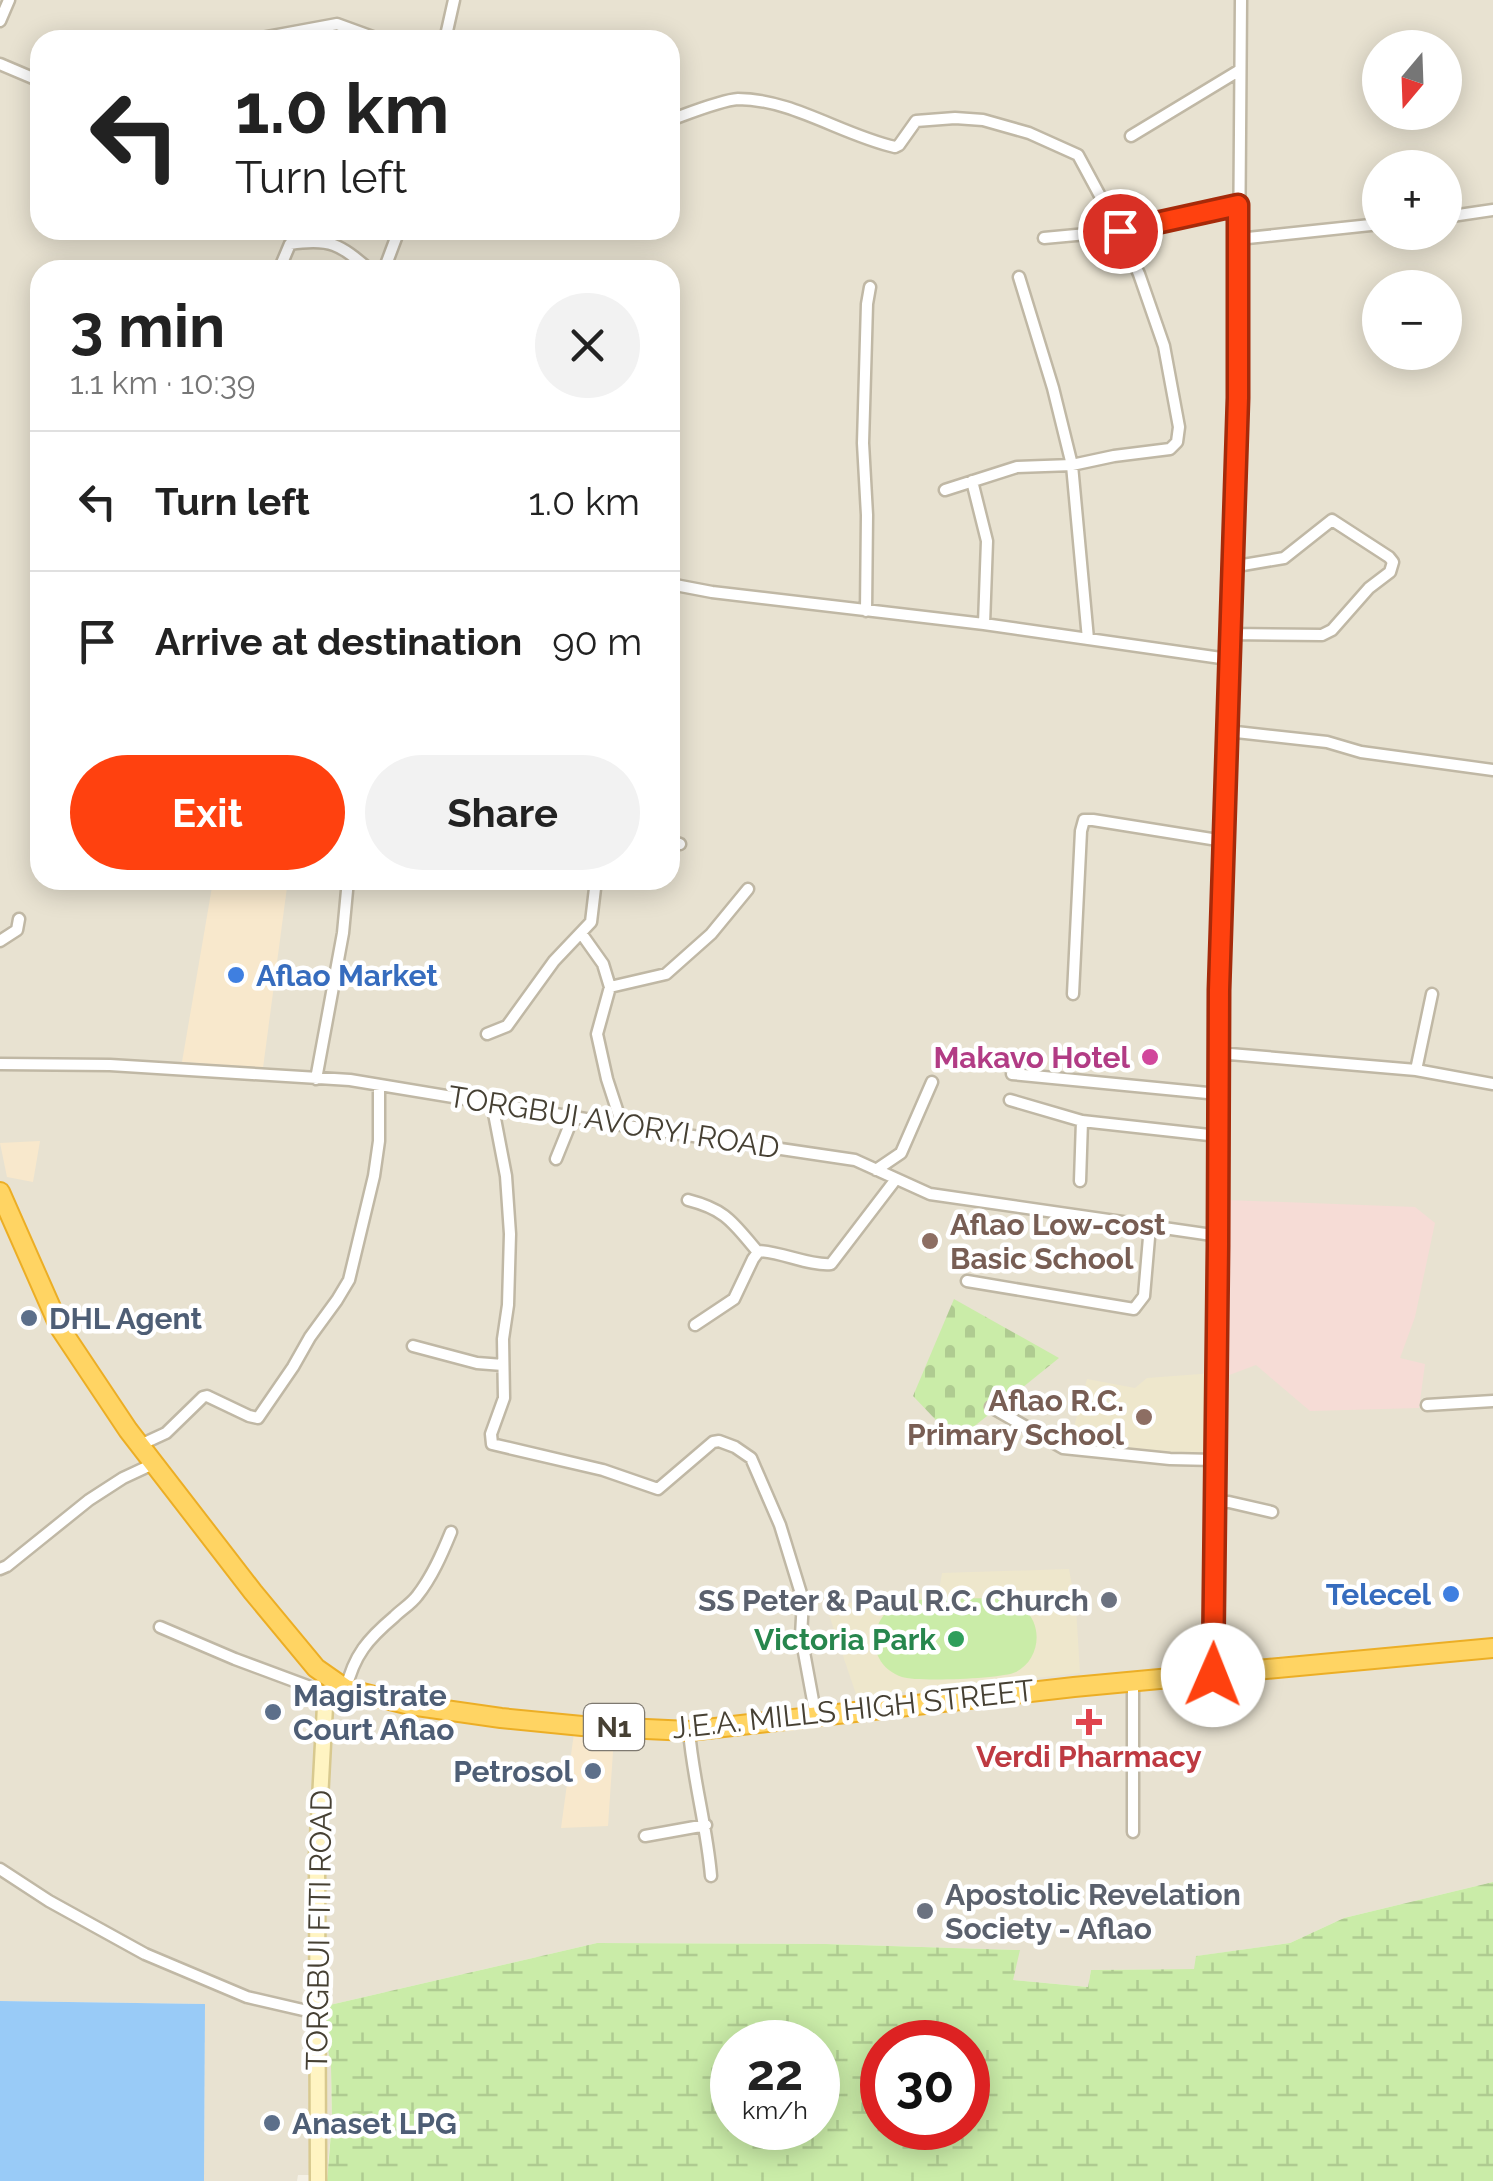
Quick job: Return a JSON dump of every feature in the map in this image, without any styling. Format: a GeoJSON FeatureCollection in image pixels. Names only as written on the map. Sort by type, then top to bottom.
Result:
{"type":"FeatureCollection","features":[{"type":"Feature","properties":{"kind":"highway","name":"J.E.A. MILLS HIGH STREET"},"geometry":{"type":"LineString","coordinates":[[0,1192],[8,1230],[60,1328],[140,1446],[252,1592],[337,1688],[410,1705],[501,1718],[689,1731],[976,1697],[1493,1648]]}},
{"type":"Feature","properties":{"kind":"street"},"geometry":{"type":"LineString","coordinates":[[0,21],[9,0]]}},
{"type":"Feature","properties":{"kind":"street"},"geometry":{"type":"LineString","coordinates":[[447,30],[454,0]]}},
{"type":"Feature","properties":{"kind":"street"},"geometry":{"type":"LineString","coordinates":[[1213,1675],[1218,1052],[1238,398],[1242,0]]}},
{"type":"Feature","properties":{"kind":"street"},"geometry":{"type":"LineString","coordinates":[[305,30],[337,24],[354,30]]}},
{"type":"Feature","properties":{"kind":"street"},"geometry":{"type":"LineString","coordinates":[[0,64],[30,77]]}},
{"type":"Feature","properties":{"kind":"street"},"geometry":{"type":"LineString","coordinates":[[1132,136],[1240,70]]}},
{"type":"Feature","properties":{"kind":"street"},"geometry":{"type":"LineString","coordinates":[[680,117],[735,99],[780,106],[894,147],[916,121],[983,120],[1074,152],[1120,231],[1164,346],[1180,426],[1177,442],[1170,449],[1072,465],[1017,467],[946,490]]}},
{"type":"Feature","properties":{"kind":"street"},"geometry":{"type":"LineString","coordinates":[[1044,238],[1120,231],[1238,205]]}},
{"type":"Feature","properties":{"kind":"street"},"geometry":{"type":"LineString","coordinates":[[1462,214],[1493,210]]}},
{"type":"Feature","properties":{"kind":"street"},"geometry":{"type":"LineString","coordinates":[[1238,239],[1362,226]]}},
{"type":"Feature","properties":{"kind":"street"},"geometry":{"type":"LineString","coordinates":[[282,260],[291,243],[328,242],[358,260]]}},
{"type":"Feature","properties":{"kind":"street"},"geometry":{"type":"LineString","coordinates":[[1019,277],[1072,465],[1088,639]]}},
{"type":"Feature","properties":{"kind":"street"},"geometry":{"type":"LineString","coordinates":[[866,611],[863,443],[870,287]]}},
{"type":"Feature","properties":{"kind":"street"},"geometry":{"type":"LineString","coordinates":[[972,481],[986,541],[984,624]]}},
{"type":"Feature","properties":{"kind":"street"},"geometry":{"type":"LineString","coordinates":[[1229,634],[1322,635],[1332,630],[1369,588],[1390,572],[1393,562],[1332,520],[1284,558],[1231,568]]}},
{"type":"Feature","properties":{"kind":"street"},"geometry":{"type":"LineString","coordinates":[[680,586],[1228,660]]}},
{"type":"Feature","properties":{"kind":"street"},"geometry":{"type":"LineString","coordinates":[[1227,731],[1327,742],[1361,752],[1493,770]]}},
{"type":"Feature","properties":{"kind":"street"},"geometry":{"type":"LineString","coordinates":[[1074,994],[1084,820],[1224,841]]}},
{"type":"Feature","properties":{"kind":"street"},"geometry":{"type":"LineString","coordinates":[[610,987],[666,974],[711,934],[748,889]]}},
{"type":"Feature","properties":{"kind":"street"},"geometry":{"type":"LineString","coordinates":[[316,1079],[347,890]]}},
{"type":"Feature","properties":{"kind":"street"},"geometry":{"type":"LineString","coordinates":[[487,1034],[507,1026],[554,961],[591,922],[595,890]]}},
{"type":"Feature","properties":{"kind":"street"},"geometry":{"type":"LineString","coordinates":[[0,941],[17,930],[20,919]]}},
{"type":"Feature","properties":{"kind":"street"},"geometry":{"type":"LineString","coordinates":[[581,932],[603,964],[610,987],[597,1034],[622,1125]]}},
{"type":"Feature","properties":{"kind":"street"},"geometry":{"type":"LineString","coordinates":[[1416,1070],[1432,994]]}},
{"type":"Feature","properties":{"kind":"street"},"geometry":{"type":"LineString","coordinates":[[1218,1052],[1416,1070],[1493,1084]]}},
{"type":"Feature","properties":{"kind":"street","name":"TORGBUI AVORYI ROAD"},"geometry":{"type":"LineString","coordinates":[[0,1064],[110,1064],[350,1080],[854,1160],[930,1194],[1218,1236]]}},
{"type":"Feature","properties":{"kind":"street"},"geometry":{"type":"LineString","coordinates":[[1012,1074],[1218,1094]]}},
{"type":"Feature","properties":{"kind":"street"},"geometry":{"type":"LineString","coordinates":[[876,1170],[901,1153],[932,1082]]}},
{"type":"Feature","properties":{"kind":"street"},"geometry":{"type":"LineString","coordinates":[[140,1446],[166,1433],[207,1396],[258,1418],[294,1367],[348,1280],[374,1176],[379,1141],[379,1085]]}},
{"type":"Feature","properties":{"kind":"street"},"geometry":{"type":"LineString","coordinates":[[1010,1100],[1082,1121],[1218,1136]]}},
{"type":"Feature","properties":{"kind":"street"},"geometry":{"type":"LineString","coordinates":[[492,1103],[506,1176],[510,1234],[504,1398],[491,1434],[492,1444],[602,1470],[658,1489],[713,1442],[720,1441],[747,1453],[780,1525],[803,1600],[801,1636],[816,1717]]}},
{"type":"Feature","properties":{"kind":"street"},"geometry":{"type":"LineString","coordinates":[[556,1160],[572,1117]]}},
{"type":"Feature","properties":{"kind":"street"},"geometry":{"type":"LineString","coordinates":[[1080,1182],[1082,1121]]}},
{"type":"Feature","properties":{"kind":"street"},"geometry":{"type":"LineString","coordinates":[[758,1252],[831,1264],[896,1179]]}},
{"type":"Feature","properties":{"kind":"street"},"geometry":{"type":"LineString","coordinates":[[688,1200],[720,1211],[758,1252]]}},
{"type":"Feature","properties":{"kind":"street"},"geometry":{"type":"LineString","coordinates":[[966,1282],[1134,1309],[1144,1296],[1150,1226]]}},
{"type":"Feature","properties":{"kind":"street"},"geometry":{"type":"LineString","coordinates":[[695,1325],[734,1299],[758,1252]]}},
{"type":"Feature","properties":{"kind":"street"},"geometry":{"type":"LineString","coordinates":[[413,1346],[477,1363],[503,1365]]}},
{"type":"Feature","properties":{"kind":"street"},"geometry":{"type":"LineString","coordinates":[[1426,1405],[1493,1402]]}},
{"type":"Feature","properties":{"kind":"street"},"geometry":{"type":"LineString","coordinates":[[990,1407],[1063,1448],[1215,1460]]}},
{"type":"Feature","properties":{"kind":"street"},"geometry":{"type":"LineString","coordinates":[[0,1570],[89,1500],[153,1464]]}},
{"type":"Feature","properties":{"kind":"street"},"geometry":{"type":"LineString","coordinates":[[1215,1502],[1272,1512]]}},
{"type":"Feature","properties":{"kind":"street"},"geometry":{"type":"LineString","coordinates":[[160,1627],[235,1660],[337,1688],[359,1652],[416,1598],[440,1560],[451,1532]]}},
{"type":"Feature","properties":{"kind":"street"},"geometry":{"type":"LineString","coordinates":[[1132,1832],[1133,1682]]}},
{"type":"Feature","properties":{"kind":"street","name":"TORGBUI FITI ROAD"},"geometry":{"type":"LineString","coordinates":[[318,2181],[317,1856],[326,1706],[337,1688]]}},
{"type":"Feature","properties":{"kind":"street"},"geometry":{"type":"LineString","coordinates":[[689,1731],[711,1876]]}},
{"type":"Feature","properties":{"kind":"street"},"geometry":{"type":"LineString","coordinates":[[645,1836],[706,1825]]}},
{"type":"Feature","properties":{"kind":"street"},"geometry":{"type":"LineString","coordinates":[[0,1869],[49,1901],[193,1976],[247,1997],[316,2013]]}},
{"type":"Feature","properties":{"kind":"shaded area"},"geometry":{"type":"Polygon","coordinates":[[[0,0],[1493,0],[1493,1882],[1344,1918],[1290,1943],[1197,1956],[1195,1969],[1091,1970],[1088,1987],[1012,1980],[1019,1950],[597,1943],[321,2007],[331,2067],[327,2175],[298,2175],[297,2181],[204,2181],[205,2004],[0,2001],[0,0]]]}},
{"type":"Feature","properties":{"kind":"shaded area","name":"Aflao Market"},"geometry":{"type":"Polygon","coordinates":[[[211,890],[287,890],[263,1068],[182,1062],[211,890]]]}},
{"type":"Feature","properties":{"kind":"shaded area"},"geometry":{"type":"Polygon","coordinates":[[[40,1141],[33,1182],[7,1177],[0,1143],[40,1141]]]}},
{"type":"Feature","properties":{"kind":"shaded area"},"geometry":{"type":"Polygon","coordinates":[[[1227,1200],[1415,1207],[1435,1223],[1415,1317],[1400,1358],[1425,1364],[1419,1408],[1310,1411],[1256,1365],[1224,1377],[1227,1200]]]}},
{"type":"Feature","properties":{"kind":"shaded area","name":"Aflao R.C. Primary School"},"geometry":{"type":"Polygon","coordinates":[[[1214,1373],[1209,1459],[1069,1445],[1087,1379],[1135,1388],[1147,1378],[1214,1373]]]}},
{"type":"Feature","properties":{"kind":"shaded area"},"geometry":{"type":"Polygon","coordinates":[[[1069,1569],[1080,1673],[857,1697],[826,1606],[939,1591],[942,1573],[1069,1569]]]}},
{"type":"Feature","properties":{"kind":"shaded area"},"geometry":{"type":"Polygon","coordinates":[[[574,1733],[614,1737],[608,1826],[561,1828],[574,1733]]]}},
{"type":"Feature","properties":{"kind":"green space"},"geometry":{"type":"Polygon","coordinates":[[[954,1299],[1059,1358],[956,1441],[913,1396],[954,1299]]]}},
{"type":"Feature","properties":{"kind":"green space","name":"Victoria Park"},"geometry":{"type":"Polygon","coordinates":[[[994,1598],[1020,1606],[1034,1623],[1034,1651],[1016,1672],[977,1678],[910,1679],[895,1674],[881,1661],[876,1631],[885,1614],[896,1605],[929,1599],[994,1598]]]}},
{"type":"Feature","properties":{"kind":"green space"},"geometry":{"type":"Polygon","coordinates":[[[1493,1882],[1493,2181],[327,2181],[331,2067],[321,2007],[597,1943],[1020,1950],[1013,1980],[1088,1987],[1091,1970],[1194,1969],[1196,1956],[1290,1943],[1344,1918],[1493,1882]]]}},
{"type":"Feature","properties":{"kind":"water"},"geometry":{"type":"Polygon","coordinates":[[[0,2001],[205,2004],[204,2181],[0,2181],[0,2001]]]}},
{"type":"Feature","properties":{"kind":"place","name":"Aflao Market"},"geometry":{"type":"Point","coordinates":[236,975]}},
{"type":"Feature","properties":{"kind":"place","name":"Makavo Hotel"},"geometry":{"type":"Point","coordinates":[1150,1057]}},
{"type":"Feature","properties":{"kind":"place","name":"Aflao Low-cost Basic School"},"geometry":{"type":"Point","coordinates":[930,1241]}},
{"type":"Feature","properties":{"kind":"place","name":"DHL Agent"},"geometry":{"type":"Point","coordinates":[29,1318]}},
{"type":"Feature","properties":{"kind":"place","name":"Aflao R.C. Primary School"},"geometry":{"type":"Point","coordinates":[1144,1417]}},
{"type":"Feature","properties":{"kind":"place","name":"Telecel"},"geometry":{"type":"Point","coordinates":[1451,1594]}},
{"type":"Feature","properties":{"kind":"place","name":"SS Peter & Paul R.C. Church"},"geometry":{"type":"Point","coordinates":[1109,1600]}},
{"type":"Feature","properties":{"kind":"place","name":"Victoria Park"},"geometry":{"type":"Point","coordinates":[956,1639]}},
{"type":"Feature","properties":{"kind":"place","name":"Magistrate Court Aflao"},"geometry":{"type":"Point","coordinates":[273,1712]}},
{"type":"Feature","properties":{"kind":"place","name":"Verdi Pharmacy"},"geometry":{"type":"Point","coordinates":[1089,1722]}},
{"type":"Feature","properties":{"kind":"place","name":"Petrosol"},"geometry":{"type":"Point","coordinates":[593,1771]}},
{"type":"Feature","properties":{"kind":"place","name":"Apostolic Revelation Society - Aflao"},"geometry":{"type":"Point","coordinates":[925,1911]}},
{"type":"Feature","properties":{"kind":"place","name":"Anaset LPG"},"geometry":{"type":"Point","coordinates":[272,2123]}},
{"type":"Feature","properties":{"kind":"route"},"geometry":{"type":"LineString","coordinates":[[1120,231],[1238,205],[1238,398],[1219,990],[1213,1675]]}}]}
